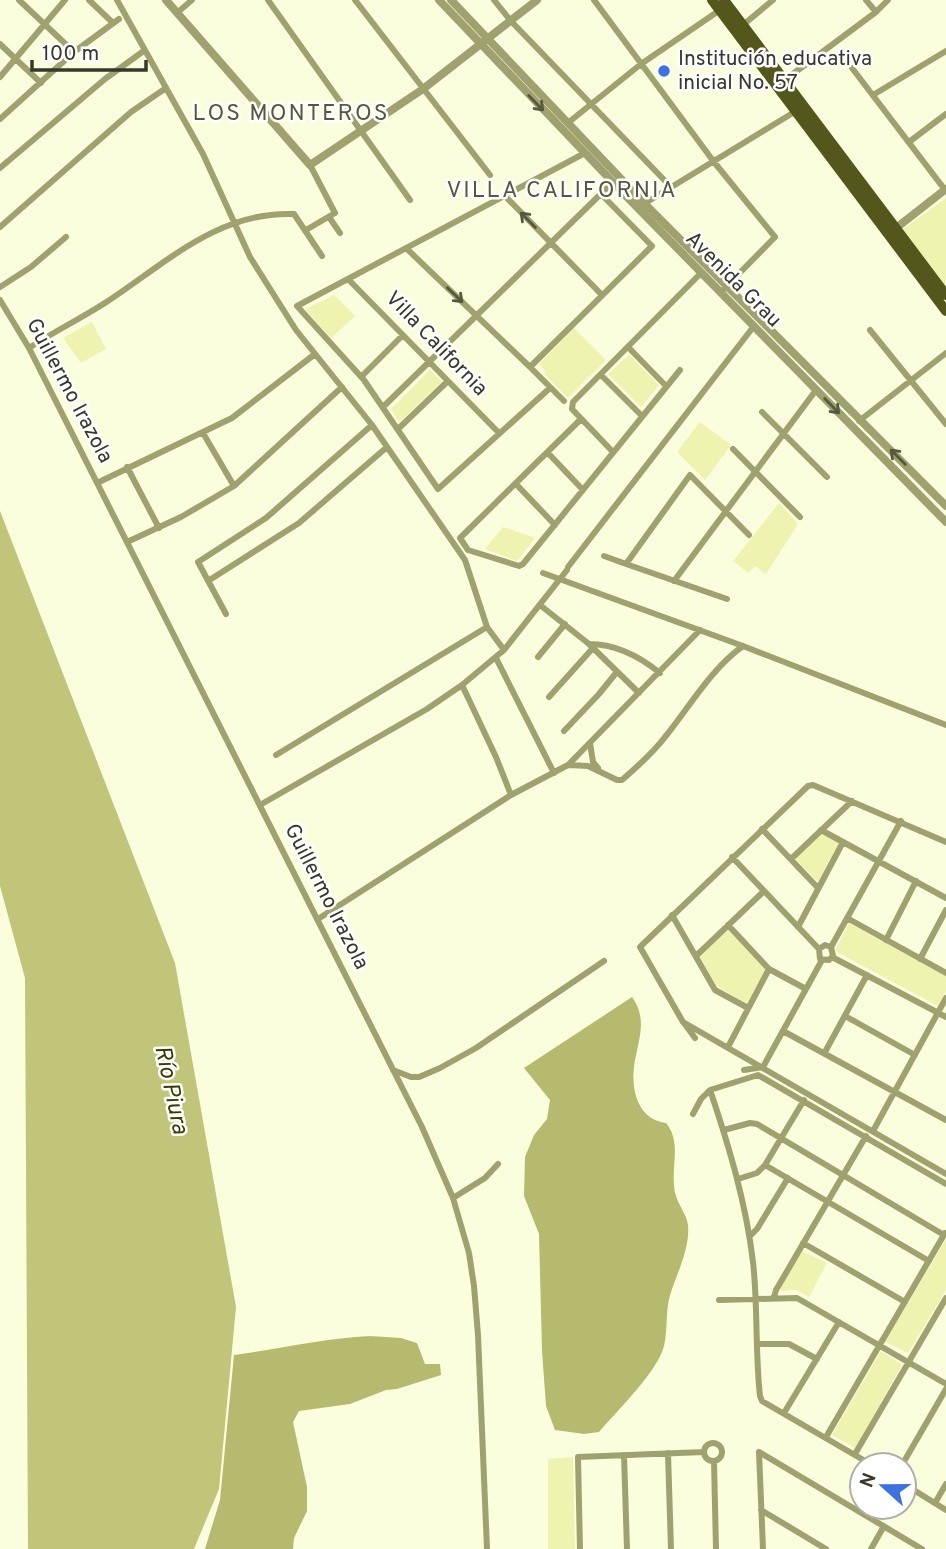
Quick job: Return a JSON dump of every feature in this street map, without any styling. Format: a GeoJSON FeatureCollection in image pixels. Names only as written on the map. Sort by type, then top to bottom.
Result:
{"type":"FeatureCollection","features":[{"type":"Feature","properties":{"kind":"main road"},"geometry":{"type":"LineString","coordinates":[[712,0],[722,5],[743,24],[781,82],[796,111],[946,295]]}},
{"type":"Feature","properties":{"kind":"main road"},"geometry":{"type":"LineString","coordinates":[[722,5],[892,231],[946,311]]}},
{"type":"Feature","properties":{"kind":"street"},"geometry":{"type":"LineString","coordinates":[[19,0],[74,52]]}},
{"type":"Feature","properties":{"kind":"street"},"geometry":{"type":"LineString","coordinates":[[0,76],[65,0]]}},
{"type":"Feature","properties":{"kind":"street"},"geometry":{"type":"LineString","coordinates":[[0,119],[74,52],[116,21],[89,0]]}},
{"type":"Feature","properties":{"kind":"street"},"geometry":{"type":"LineString","coordinates":[[117,0],[203,155],[250,257],[296,330],[372,425],[465,560],[487,627],[504,650]]}},
{"type":"Feature","properties":{"kind":"street"},"geometry":{"type":"LineString","coordinates":[[166,0],[310,165],[340,233]]}},
{"type":"Feature","properties":{"kind":"street"},"geometry":{"type":"LineString","coordinates":[[178,12],[192,0]]}},
{"type":"Feature","properties":{"kind":"street"},"geometry":{"type":"LineString","coordinates":[[268,0],[410,200]]}},
{"type":"Feature","properties":{"kind":"street"},"geometry":{"type":"LineString","coordinates":[[355,0],[490,175]]}},
{"type":"Feature","properties":{"kind":"street","name":"Avenida Grau"},"geometry":{"type":"LineString","coordinates":[[439,0],[569,122],[701,273],[724,290],[754,326],[946,522]]}},
{"type":"Feature","properties":{"kind":"street","name":"Avenida Grau"},"geometry":{"type":"LineString","coordinates":[[451,0],[482,41],[613,183],[641,205],[724,290],[944,501]]}},
{"type":"Feature","properties":{"kind":"street"},"geometry":{"type":"LineString","coordinates":[[495,0],[510,20],[670,186]]}},
{"type":"Feature","properties":{"kind":"street"},"geometry":{"type":"LineString","coordinates":[[310,165],[423,89],[537,0]]}},
{"type":"Feature","properties":{"kind":"street"},"geometry":{"type":"LineString","coordinates":[[594,0],[714,162],[775,237],[724,290]]}},
{"type":"Feature","properties":{"kind":"street"},"geometry":{"type":"LineString","coordinates":[[743,24],[773,0]]}},
{"type":"Feature","properties":{"kind":"street"},"geometry":{"type":"LineString","coordinates":[[866,0],[876,12]]}},
{"type":"Feature","properties":{"kind":"street"},"geometry":{"type":"LineString","coordinates":[[781,82],[876,12],[888,0]]}},
{"type":"Feature","properties":{"kind":"street"},"geometry":{"type":"LineString","coordinates":[[569,122],[641,64],[722,5]]}},
{"type":"Feature","properties":{"kind":"street"},"geometry":{"type":"LineString","coordinates":[[0,44],[41,83]]}},
{"type":"Feature","properties":{"kind":"street"},"geometry":{"type":"LineString","coordinates":[[0,168],[105,79],[145,50]]}},
{"type":"Feature","properties":{"kind":"street"},"geometry":{"type":"LineString","coordinates":[[873,95],[946,51]]}},
{"type":"Feature","properties":{"kind":"street"},"geometry":{"type":"LineString","coordinates":[[852,68],[946,189],[892,231]]}},
{"type":"Feature","properties":{"kind":"street"},"geometry":{"type":"LineString","coordinates":[[0,227],[131,112],[166,88]]}},
{"type":"Feature","properties":{"kind":"street"},"geometry":{"type":"LineString","coordinates":[[0,106],[8,112]]}},
{"type":"Feature","properties":{"kind":"street"},"geometry":{"type":"LineString","coordinates":[[641,205],[796,111]]}},
{"type":"Feature","properties":{"kind":"street"},"geometry":{"type":"LineString","coordinates":[[909,142],[946,114]]}},
{"type":"Feature","properties":{"kind":"street"},"geometry":{"type":"LineString","coordinates":[[550,388],[438,489],[361,377],[296,306],[585,153]]}},
{"type":"Feature","properties":{"kind":"street"},"geometry":{"type":"LineString","coordinates":[[383,407],[613,183]]}},
{"type":"Feature","properties":{"kind":"street"},"geometry":{"type":"LineString","coordinates":[[530,367],[652,246],[601,194]]}},
{"type":"Feature","properties":{"kind":"street"},"geometry":{"type":"LineString","coordinates":[[505,196],[602,295]]}},
{"type":"Feature","properties":{"kind":"street"},"geometry":{"type":"LineString","coordinates":[[29,348],[86,316],[198,239],[234,221],[290,214],[299,219],[322,257]]}},
{"type":"Feature","properties":{"kind":"street"},"geometry":{"type":"LineString","coordinates":[[306,230],[332,215]]}},
{"type":"Feature","properties":{"kind":"street"},"geometry":{"type":"LineString","coordinates":[[0,287],[30,267],[66,237]]}},
{"type":"Feature","properties":{"kind":"street"},"geometry":{"type":"LineString","coordinates":[[406,248],[564,401]]}},
{"type":"Feature","properties":{"kind":"street"},"geometry":{"type":"LineString","coordinates":[[613,452],[572,410],[573,402],[701,273]]}},
{"type":"Feature","properties":{"kind":"street","name":"Villa California"},"geometry":{"type":"LineString","coordinates":[[348,279],[499,433]]}},
{"type":"Feature","properties":{"kind":"street","name":"Guillermo Irazola"},"geometry":{"type":"LineString","coordinates":[[0,300],[29,348],[318,919],[453,1198],[469,1253],[474,1286],[487,1549]]}},
{"type":"Feature","properties":{"kind":"street"},"geometry":{"type":"LineString","coordinates":[[260,805],[427,709],[496,658],[561,579],[754,326]]}},
{"type":"Feature","properties":{"kind":"street"},"geometry":{"type":"LineString","coordinates":[[870,330],[946,424]]}},
{"type":"Feature","properties":{"kind":"street"},"geometry":{"type":"LineString","coordinates":[[361,377],[403,335]]}},
{"type":"Feature","properties":{"kind":"street"},"geometry":{"type":"LineString","coordinates":[[629,348],[666,386]]}},
{"type":"Feature","properties":{"kind":"street"},"geometry":{"type":"LineString","coordinates":[[853,427],[946,353]]}},
{"type":"Feature","properties":{"kind":"street"},"geometry":{"type":"LineString","coordinates":[[97,483],[232,418],[315,354]]}},
{"type":"Feature","properties":{"kind":"street"},"geometry":{"type":"LineString","coordinates":[[581,419],[460,538],[468,550],[521,566],[680,370]]}},
{"type":"Feature","properties":{"kind":"street"},"geometry":{"type":"LineString","coordinates":[[601,375],[642,416]]}},
{"type":"Feature","properties":{"kind":"street"},"geometry":{"type":"LineString","coordinates":[[398,429],[448,381]]}},
{"type":"Feature","properties":{"kind":"street"},"geometry":{"type":"LineString","coordinates":[[127,541],[159,528],[234,486],[342,387]]}},
{"type":"Feature","properties":{"kind":"street"},"geometry":{"type":"LineString","coordinates":[[674,581],[816,390]]}},
{"type":"Feature","properties":{"kind":"street"},"geometry":{"type":"LineString","coordinates":[[762,412],[827,477]]}},
{"type":"Feature","properties":{"kind":"street"},"geometry":{"type":"LineString","coordinates":[[226,614],[198,562],[266,518],[372,425]]}},
{"type":"Feature","properties":{"kind":"street"},"geometry":{"type":"LineString","coordinates":[[203,433],[234,486]]}},
{"type":"Feature","properties":{"kind":"street"},"geometry":{"type":"LineString","coordinates":[[208,581],[285,534],[387,447]]}},
{"type":"Feature","properties":{"kind":"street"},"geometry":{"type":"LineString","coordinates":[[733,449],[800,517]]}},
{"type":"Feature","properties":{"kind":"street"},"geometry":{"type":"LineString","coordinates":[[548,453],[583,490]]}},
{"type":"Feature","properties":{"kind":"street"},"geometry":{"type":"LineString","coordinates":[[127,467],[159,528]]}},
{"type":"Feature","properties":{"kind":"street"},"geometry":{"type":"LineString","coordinates":[[626,564],[690,475],[748,535]]}},
{"type":"Feature","properties":{"kind":"street"},"geometry":{"type":"LineString","coordinates":[[516,484],[555,524]]}},
{"type":"Feature","properties":{"kind":"street"},"geometry":{"type":"LineString","coordinates":[[604,556],[727,599]]}},
{"type":"Feature","properties":{"kind":"street"},"geometry":{"type":"LineString","coordinates":[[543,573],[701,630],[946,725]]}},
{"type":"Feature","properties":{"kind":"street"},"geometry":{"type":"LineString","coordinates":[[540,605],[591,646],[639,693]]}},
{"type":"Feature","properties":{"kind":"street"},"geometry":{"type":"LineString","coordinates":[[538,657],[565,624]]}},
{"type":"Feature","properties":{"kind":"street"},"geometry":{"type":"LineString","coordinates":[[276,755],[487,627]]}},
{"type":"Feature","properties":{"kind":"street"},"geometry":{"type":"LineString","coordinates":[[318,919],[511,795],[568,765],[701,630]]}},
{"type":"Feature","properties":{"kind":"street"},"geometry":{"type":"LineString","coordinates":[[591,646],[621,649],[660,673]]}},
{"type":"Feature","properties":{"kind":"street"},"geometry":{"type":"LineString","coordinates":[[549,697],[591,646]]}},
{"type":"Feature","properties":{"kind":"street"},"geometry":{"type":"LineString","coordinates":[[568,765],[588,766],[622,780],[663,740],[710,678],[743,646]]}},
{"type":"Feature","properties":{"kind":"street"},"geometry":{"type":"LineString","coordinates":[[496,658],[554,773]]}},
{"type":"Feature","properties":{"kind":"street"},"geometry":{"type":"LineString","coordinates":[[564,731],[616,673]]}},
{"type":"Feature","properties":{"kind":"street"},"geometry":{"type":"LineString","coordinates":[[462,685],[511,795]]}},
{"type":"Feature","properties":{"kind":"street"},"geometry":{"type":"LineString","coordinates":[[590,742],[593,762],[599,770]]}},
{"type":"Feature","properties":{"kind":"street"},"geometry":{"type":"LineString","coordinates":[[695,1038],[640,947],[808,786],[813,785],[946,842]]}},
{"type":"Feature","properties":{"kind":"street"},"geometry":{"type":"LineString","coordinates":[[791,859],[852,801]]}},
{"type":"Feature","properties":{"kind":"street"},"geometry":{"type":"LineString","coordinates":[[831,947],[901,821]]}},
{"type":"Feature","properties":{"kind":"street"},"geometry":{"type":"LineString","coordinates":[[762,829],[818,888]]}},
{"type":"Feature","properties":{"kind":"street"},"geometry":{"type":"LineString","coordinates":[[821,830],[946,898]]}},
{"type":"Feature","properties":{"kind":"street"},"geometry":{"type":"LineString","coordinates":[[798,927],[843,842]]}},
{"type":"Feature","properties":{"kind":"street"},"geometry":{"type":"LineString","coordinates":[[732,857],[819,948]]}},
{"type":"Feature","properties":{"kind":"street"},"geometry":{"type":"LineString","coordinates":[[886,940],[916,881]]}},
{"type":"Feature","properties":{"kind":"street"},"geometry":{"type":"LineString","coordinates":[[696,956],[764,891]]}},
{"type":"Feature","properties":{"kind":"street"},"geometry":{"type":"LineString","coordinates":[[920,959],[946,910]]}},
{"type":"Feature","properties":{"kind":"street"},"geometry":{"type":"LineString","coordinates":[[672,915],[715,990],[748,1008]]}},
{"type":"Feature","properties":{"kind":"street"},"geometry":{"type":"LineString","coordinates":[[847,918],[946,973]]}},
{"type":"Feature","properties":{"kind":"street"},"geometry":{"type":"LineString","coordinates":[[728,925],[769,969],[806,989]]}},
{"type":"Feature","properties":{"kind":"street"},"geometry":{"type":"LineString","coordinates":[[825,945],[831,947],[834,953],[829,960],[822,960],[818,956],[819,948],[825,945]]}},
{"type":"Feature","properties":{"kind":"street"},"geometry":{"type":"LineString","coordinates":[[832,957],[946,1017]]}},
{"type":"Feature","properties":{"kind":"street"},"geometry":{"type":"LineString","coordinates":[[763,1067],[822,960]]}},
{"type":"Feature","properties":{"kind":"street"},"geometry":{"type":"LineString","coordinates":[[393,1070],[419,1077],[440,1068],[476,1048],[604,961]]}},
{"type":"Feature","properties":{"kind":"street"},"geometry":{"type":"LineString","coordinates":[[728,1047],[769,969]]}},
{"type":"Feature","properties":{"kind":"street"},"geometry":{"type":"LineString","coordinates":[[825,1052],[867,975]]}},
{"type":"Feature","properties":{"kind":"street"},"geometry":{"type":"LineString","coordinates":[[873,1131],[946,998]]}},
{"type":"Feature","properties":{"kind":"street"},"geometry":{"type":"LineString","coordinates":[[845,1016],[915,1055]]}},
{"type":"Feature","properties":{"kind":"street"},"geometry":{"type":"LineString","coordinates":[[683,1022],[946,1174]]}},
{"type":"Feature","properties":{"kind":"street"},"geometry":{"type":"LineString","coordinates":[[783,1031],[946,1119]]}},
{"type":"Feature","properties":{"kind":"street"},"geometry":{"type":"LineString","coordinates":[[744,1070],[763,1067]]}},
{"type":"Feature","properties":{"kind":"street"},"geometry":{"type":"LineString","coordinates":[[693,1114],[709,1090],[758,1075],[946,1184]]}},
{"type":"Feature","properties":{"kind":"street"},"geometry":{"type":"LineString","coordinates":[[709,1090],[738,1179],[750,1236],[760,1396],[762,1401],[850,1451]]}},
{"type":"Feature","properties":{"kind":"street"},"geometry":{"type":"LineString","coordinates":[[738,1179],[757,1173],[765,1165],[804,1100]]}},
{"type":"Feature","properties":{"kind":"street"},"geometry":{"type":"LineString","coordinates":[[724,1130],[750,1123],[781,1138],[945,1233],[826,1437]]}},
{"type":"Feature","properties":{"kind":"street"},"geometry":{"type":"LineString","coordinates":[[774,1297],[866,1136]]}},
{"type":"Feature","properties":{"kind":"street"},"geometry":{"type":"LineString","coordinates":[[453,1198],[485,1178],[498,1164]]}},
{"type":"Feature","properties":{"kind":"street"},"geometry":{"type":"LineString","coordinates":[[765,1165],[929,1261]]}},
{"type":"Feature","properties":{"kind":"street"},"geometry":{"type":"LineString","coordinates":[[750,1236],[789,1178]]}},
{"type":"Feature","properties":{"kind":"street"},"geometry":{"type":"LineString","coordinates":[[803,1243],[905,1302]]}},
{"type":"Feature","properties":{"kind":"street"},"geometry":{"type":"LineString","coordinates":[[719,1300],[797,1298],[946,1387],[910,1451]]}},
{"type":"Feature","properties":{"kind":"street"},"geometry":{"type":"LineString","coordinates":[[857,1451],[946,1298]]}},
{"type":"Feature","properties":{"kind":"street"},"geometry":{"type":"LineString","coordinates":[[785,1413],[839,1322]]}},
{"type":"Feature","properties":{"kind":"street"},"geometry":{"type":"LineString","coordinates":[[758,1344],[789,1344],[817,1359]]}},
{"type":"Feature","properties":{"kind":"street"},"geometry":{"type":"LineString","coordinates":[[704,1452],[709,1444],[718,1445],[721,1454],[713,1461]]}},
{"type":"Feature","properties":{"kind":"street"},"geometry":{"type":"LineString","coordinates":[[580,1549],[578,1457],[704,1452]]}},
{"type":"Feature","properties":{"kind":"street"},"geometry":{"type":"LineString","coordinates":[[704,1452],[706,1458],[713,1461]]}},
{"type":"Feature","properties":{"kind":"street"},"geometry":{"type":"LineString","coordinates":[[762,1549],[760,1452],[922,1549]]}},
{"type":"Feature","properties":{"kind":"street"},"geometry":{"type":"LineString","coordinates":[[668,1453],[671,1549]]}},
{"type":"Feature","properties":{"kind":"street"},"geometry":{"type":"LineString","coordinates":[[624,1455],[627,1549]]}},
{"type":"Feature","properties":{"kind":"street"},"geometry":{"type":"LineString","coordinates":[[713,1461],[716,1549]]}},
{"type":"Feature","properties":{"kind":"street"},"geometry":{"type":"LineString","coordinates":[[935,1503],[946,1484]]}},
{"type":"Feature","properties":{"kind":"street"},"geometry":{"type":"LineString","coordinates":[[918,1493],[946,1510]]}},
{"type":"Feature","properties":{"kind":"street"},"geometry":{"type":"LineString","coordinates":[[761,1510],[826,1549]]}},
{"type":"Feature","properties":{"kind":"street"},"geometry":{"type":"LineString","coordinates":[[870,1549],[884,1526]]}},
{"type":"Feature","properties":{"kind":"street"},"geometry":{"type":"LineString","coordinates":[[809,1539],[809,1549]]}},
{"type":"Feature","properties":{"kind":"shaded area"},"geometry":{"type":"Polygon","coordinates":[[[946,198],[946,284],[943,286],[902,230],[946,198]]]}},
{"type":"Feature","properties":{"kind":"shaded area"},"geometry":{"type":"Polygon","coordinates":[[[334,295],[355,316],[331,338],[305,309],[334,295]]]}},
{"type":"Feature","properties":{"kind":"shaded area"},"geometry":{"type":"Polygon","coordinates":[[[92,322],[106,349],[81,363],[63,338],[92,322]]]}},
{"type":"Feature","properties":{"kind":"shaded area"},"geometry":{"type":"Polygon","coordinates":[[[574,328],[606,360],[568,398],[544,374],[546,372],[539,364],[574,328]]]}},
{"type":"Feature","properties":{"kind":"shaded area"},"geometry":{"type":"Polygon","coordinates":[[[629,355],[659,385],[641,407],[608,374],[629,355]]]}},
{"type":"Feature","properties":{"kind":"shaded area"},"geometry":{"type":"Polygon","coordinates":[[[430,370],[442,382],[399,422],[391,409],[430,370]]]}},
{"type":"Feature","properties":{"kind":"shaded area"},"geometry":{"type":"Polygon","coordinates":[[[700,422],[731,445],[705,480],[677,452],[700,422]]]}},
{"type":"Feature","properties":{"kind":"shaded area"},"geometry":{"type":"Polygon","coordinates":[[[779,503],[798,524],[766,574],[755,566],[748,573],[733,561],[779,503]]]}},
{"type":"Feature","properties":{"kind":"shaded area"},"geometry":{"type":"Polygon","coordinates":[[[503,527],[535,538],[517,561],[485,549],[503,527]]]}},
{"type":"Feature","properties":{"kind":"shaded area"},"geometry":{"type":"Polygon","coordinates":[[[822,833],[839,842],[818,882],[795,859],[822,833]]]}},
{"type":"Feature","properties":{"kind":"shaded area"},"geometry":{"type":"Polygon","coordinates":[[[849,923],[946,976],[946,991],[938,1006],[835,951],[849,923]]]}},
{"type":"Feature","properties":{"kind":"shaded area"},"geometry":{"type":"Polygon","coordinates":[[[728,929],[766,968],[747,1004],[717,986],[700,957],[728,929]]]}},
{"type":"Feature","properties":{"kind":"shaded area"},"geometry":{"type":"Polygon","coordinates":[[[632,997],[641,1023],[633,1076],[636,1095],[643,1111],[657,1121],[666,1123],[671,1130],[675,1152],[674,1185],[676,1197],[687,1221],[687,1242],[669,1299],[664,1346],[654,1367],[599,1432],[584,1434],[555,1430],[546,1406],[539,1234],[524,1196],[525,1157],[534,1135],[547,1119],[550,1100],[524,1068],[632,997]]]}},
{"type":"Feature","properties":{"kind":"shaded area"},"geometry":{"type":"Polygon","coordinates":[[[946,1239],[946,1290],[908,1353],[885,1342],[946,1239]]]}},
{"type":"Feature","properties":{"kind":"shaded area"},"geometry":{"type":"Polygon","coordinates":[[[802,1251],[827,1263],[809,1297],[796,1290],[781,1291],[780,1287],[802,1251]]]}},
{"type":"Feature","properties":{"kind":"shaded area"},"geometry":{"type":"Polygon","coordinates":[[[370,1336],[401,1338],[417,1343],[425,1364],[440,1364],[441,1375],[386,1390],[350,1404],[299,1411],[293,1422],[307,1487],[307,1511],[294,1538],[293,1549],[205,1549],[220,1500],[234,1355],[319,1341],[370,1336]]]}},
{"type":"Feature","properties":{"kind":"shaded area"},"geometry":{"type":"Polygon","coordinates":[[[881,1351],[902,1365],[855,1448],[832,1435],[881,1351]]]}},
{"type":"Feature","properties":{"kind":"shaded area"},"geometry":{"type":"Polygon","coordinates":[[[573,1457],[575,1549],[548,1549],[548,1459],[573,1457]]]}},
{"type":"Feature","properties":{"kind":"water","name":"Río Piura"},"geometry":{"type":"Polygon","coordinates":[[[0,511],[175,963],[236,1307],[219,1489],[194,1549],[28,1549],[25,978],[0,886],[0,511]]]}},
{"type":"Feature","properties":{"kind":"place","name":"Institución educativa inicial No. 57"},"geometry":{"type":"Point","coordinates":[664,71]}},
{"type":"Feature","properties":{"kind":"district","name":"LOS MONTEROS"},"geometry":{"type":"Point","coordinates":[291,114]}},
{"type":"Feature","properties":{"kind":"district","name":"VILLA CALIFORNIA"},"geometry":{"type":"Point","coordinates":[562,191]}}]}
